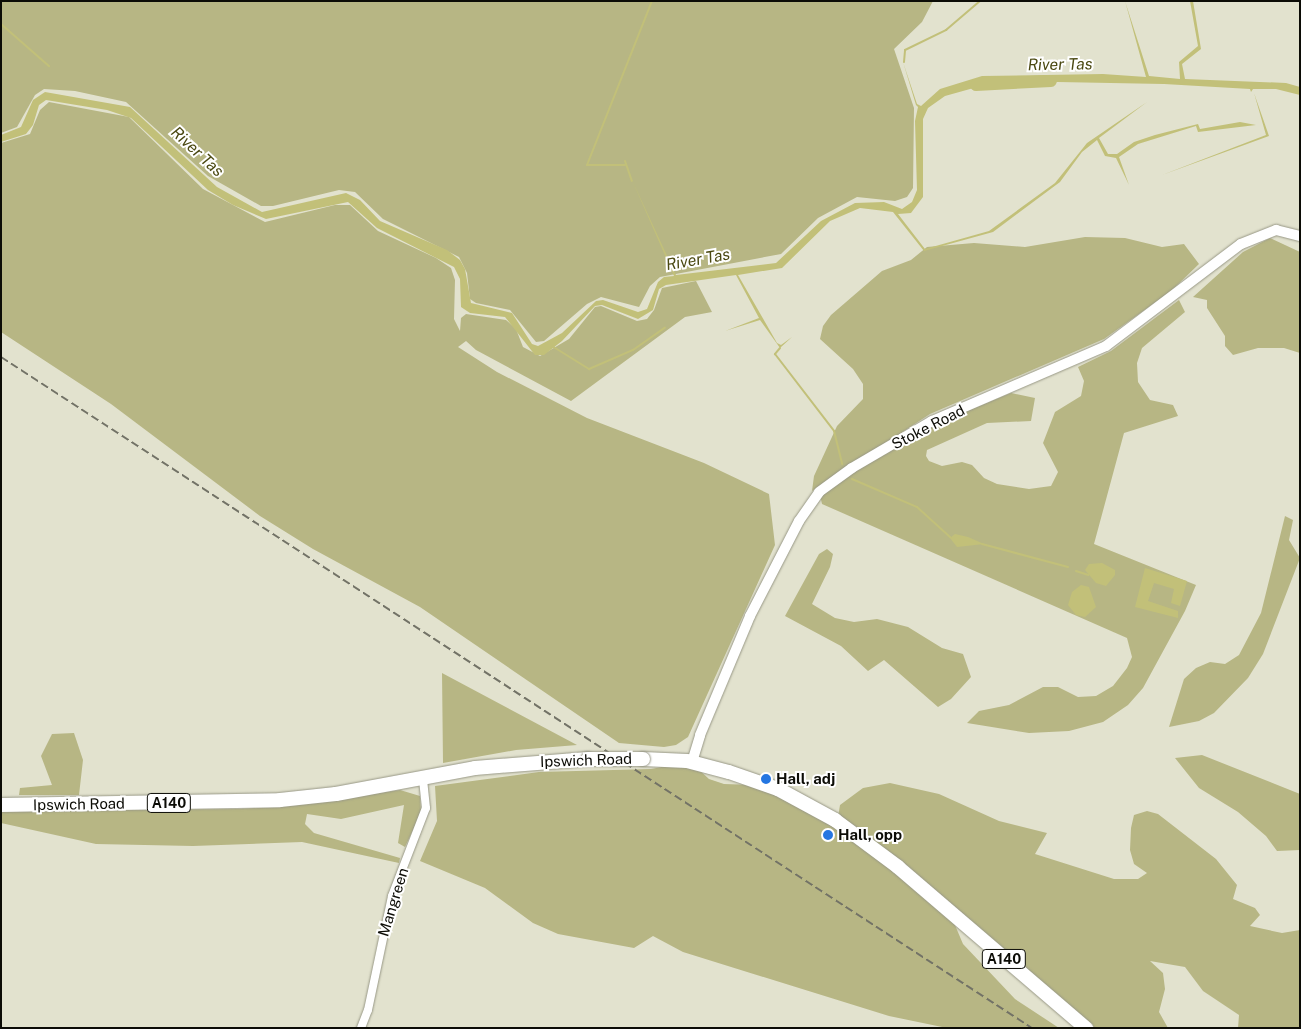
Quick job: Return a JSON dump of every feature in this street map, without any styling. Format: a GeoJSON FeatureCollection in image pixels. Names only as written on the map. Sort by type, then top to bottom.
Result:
{"type":"FeatureCollection","features":[{"type":"Feature","properties":{"kind":"highway","name":"Ipswich Road"},"geometry":{"type":"LineString","coordinates":[[1,805],[280,800],[336,794],[522,763],[588,759],[643,759],[692,762],[778,789],[835,820],[898,867],[1086,1028]]}},
{"type":"Feature","properties":{"kind":"street","name":"Stoke Road"},"geometry":{"type":"LineString","coordinates":[[692,762],[700,735],[750,616],[799,521],[819,492],[852,468],[932,421],[1106,346],[1241,244],[1276,230],[1300,236]]}},
{"type":"Feature","properties":{"kind":"street","name":"Mangreen"},"geometry":{"type":"LineString","coordinates":[[361,1028],[368,1010],[392,896],[426,808],[423,778]]}},
{"type":"Feature","properties":{"kind":"shaded area"},"geometry":{"type":"Polygon","coordinates":[[[1,1],[933,1],[922,22],[894,49],[914,108],[913,188],[907,197],[895,201],[857,197],[818,218],[781,254],[660,277],[650,286],[639,307],[601,297],[587,304],[544,341],[536,342],[510,310],[476,303],[470,299],[467,273],[459,257],[383,219],[355,192],[339,190],[273,206],[261,206],[208,176],[126,102],[75,91],[44,89],[35,95],[17,127],[1,133],[1,1]]]}},
{"type":"Feature","properties":{"kind":"shaded area"},"geometry":{"type":"Polygon","coordinates":[[[1125,1],[1149,76],[1180,79],[1179,62],[1198,46],[1190,1],[1193,1],[1201,49],[1182,64],[1185,79],[1286,83],[1300,87],[1300,95],[1276,89],[1253,89],[1251,92],[1250,89],[1164,84],[1058,82],[988,84],[945,96],[928,108],[923,119],[923,197],[911,213],[898,214],[925,249],[989,231],[1055,183],[1087,143],[1147,102],[1099,138],[1108,154],[1117,154],[1134,142],[1155,135],[1198,124],[1200,129],[1240,122],[1256,125],[1198,132],[1196,126],[1138,144],[1119,157],[1129,185],[1116,158],[1105,156],[1097,140],[1082,152],[1060,182],[993,232],[924,251],[893,212],[860,208],[830,221],[782,268],[738,275],[777,343],[781,345],[792,337],[780,348],[760,320],[725,331],[759,318],[736,275],[666,285],[659,289],[653,310],[638,319],[602,305],[595,306],[562,341],[544,355],[535,355],[505,317],[470,313],[461,307],[460,279],[454,267],[377,228],[348,202],[266,219],[233,205],[208,190],[131,118],[107,110],[46,100],[39,105],[33,125],[26,134],[1,142],[1,135],[21,127],[33,100],[45,92],[130,107],[217,187],[262,212],[346,193],[360,200],[380,221],[447,250],[460,260],[465,269],[471,303],[512,313],[532,344],[538,346],[562,333],[596,301],[603,300],[638,312],[647,309],[658,282],[664,277],[674,276],[632,180],[676,275],[776,263],[821,221],[855,203],[884,202],[902,209],[912,202],[917,190],[915,121],[918,107],[916,105],[903,62],[917,104],[921,106],[940,89],[982,76],[1103,74],[1146,77],[1125,1]]]}},
{"type":"Feature","properties":{"kind":"shaded area"},"geometry":{"type":"Polygon","coordinates":[[[1254,93],[1269,136],[1162,175],[1266,135],[1254,93]]]}},
{"type":"Feature","properties":{"kind":"shaded area"},"geometry":{"type":"Polygon","coordinates":[[[49,102],[129,117],[203,189],[265,222],[335,205],[350,205],[378,231],[436,258],[451,268],[455,280],[454,319],[460,331],[461,318],[466,314],[506,320],[516,329],[523,347],[540,356],[569,339],[595,307],[601,306],[637,321],[647,319],[654,310],[662,288],[696,281],[712,312],[685,317],[571,401],[476,350],[466,341],[458,347],[497,372],[587,418],[704,463],[769,494],[775,545],[688,737],[676,745],[664,747],[619,743],[420,607],[313,549],[260,516],[111,404],[1,332],[1,143],[30,134],[40,110],[49,102]]]}},
{"type":"Feature","properties":{"kind":"shaded area"},"geometry":{"type":"Polygon","coordinates":[[[1085,237],[1125,238],[1162,247],[1184,244],[1199,264],[1171,291],[1104,339],[930,414],[812,491],[814,476],[837,426],[863,399],[863,384],[853,369],[820,339],[823,326],[831,315],[882,271],[911,260],[927,247],[974,243],[1025,247],[1085,237]]]}},
{"type":"Feature","properties":{"kind":"shaded area"},"geometry":{"type":"Polygon","coordinates":[[[1270,238],[1300,252],[1300,353],[1284,348],[1258,348],[1233,355],[1225,346],[1225,336],[1207,308],[1207,300],[1193,297],[1243,252],[1270,238]]]}},
{"type":"Feature","properties":{"kind":"shaded area"},"geometry":{"type":"Polygon","coordinates":[[[1179,300],[1185,312],[1142,348],[1137,363],[1138,382],[1150,400],[1173,405],[1178,416],[1124,433],[1094,544],[1196,585],[1185,611],[1143,688],[1128,705],[1103,722],[1069,731],[1029,733],[967,723],[979,711],[1009,705],[1043,687],[1058,687],[1078,697],[1096,696],[1113,686],[1127,668],[1132,657],[1127,638],[822,504],[820,495],[853,471],[936,424],[1011,393],[1035,398],[1031,421],[987,423],[927,450],[926,456],[929,461],[942,466],[962,462],[972,465],[984,478],[997,484],[1029,489],[1051,486],[1058,472],[1043,443],[1055,412],[1081,396],[1084,381],[1078,367],[1111,351],[1179,300]]]}},
{"type":"Feature","properties":{"kind":"shaded area"},"geometry":{"type":"Polygon","coordinates":[[[1285,516],[1293,520],[1289,540],[1300,558],[1263,654],[1248,678],[1214,713],[1199,721],[1169,727],[1184,679],[1196,668],[1210,662],[1225,664],[1239,655],[1261,613],[1285,516]]]}},
{"type":"Feature","properties":{"kind":"shaded area"},"geometry":{"type":"Polygon","coordinates":[[[955,534],[984,544],[957,547],[950,538],[955,534]]]}},
{"type":"Feature","properties":{"kind":"shaded area"},"geometry":{"type":"Polygon","coordinates":[[[827,549],[833,554],[830,567],[812,604],[835,618],[854,622],[877,619],[908,627],[942,648],[963,654],[971,677],[951,699],[938,707],[884,660],[868,671],[841,646],[785,616],[819,554],[827,549]]]}},
{"type":"Feature","properties":{"kind":"shaded area"},"geometry":{"type":"Polygon","coordinates":[[[1102,563],[1115,570],[1115,575],[1106,586],[1096,583],[1085,570],[1089,564],[1102,563]]]}},
{"type":"Feature","properties":{"kind":"shaded area"},"geometry":{"type":"Polygon","coordinates":[[[1145,568],[1187,581],[1180,606],[1171,603],[1174,589],[1154,583],[1148,601],[1178,611],[1178,618],[1135,607],[1145,568]]]}},
{"type":"Feature","properties":{"kind":"shaded area"},"geometry":{"type":"Polygon","coordinates":[[[1081,585],[1089,587],[1096,607],[1085,617],[1076,615],[1068,605],[1072,592],[1081,585]]]}},
{"type":"Feature","properties":{"kind":"shaded area"},"geometry":{"type":"Polygon","coordinates":[[[442,673],[577,745],[516,750],[443,763],[442,673]]]}},
{"type":"Feature","properties":{"kind":"shaded area"},"geometry":{"type":"Polygon","coordinates":[[[74,733],[83,760],[79,795],[19,795],[20,788],[52,785],[41,756],[52,734],[74,733]]]}},
{"type":"Feature","properties":{"kind":"shaded area"},"geometry":{"type":"Polygon","coordinates":[[[1202,755],[1300,794],[1300,850],[1277,851],[1266,836],[1238,812],[1199,788],[1175,758],[1202,755]]]}},
{"type":"Feature","properties":{"kind":"shaded area"},"geometry":{"type":"Polygon","coordinates":[[[672,765],[697,768],[709,779],[724,784],[754,785],[803,807],[865,847],[952,918],[963,944],[1015,999],[1059,1028],[947,1028],[889,1016],[683,952],[653,936],[634,948],[558,934],[533,923],[485,888],[420,861],[437,821],[435,786],[539,772],[651,769],[672,765]]]}},
{"type":"Feature","properties":{"kind":"shaded area"},"geometry":{"type":"Polygon","coordinates":[[[890,783],[939,794],[999,821],[1047,833],[1035,854],[1114,879],[1138,879],[1147,873],[1134,864],[1130,850],[1131,828],[1134,815],[1147,811],[1158,814],[1216,859],[1237,885],[1233,899],[1255,908],[1260,915],[1250,926],[1282,933],[1300,930],[1300,1028],[1238,1028],[1239,1015],[1203,991],[1185,967],[1150,961],[1163,973],[1165,989],[1159,1012],[1168,1028],[1093,1028],[838,817],[840,805],[863,788],[890,783]]]}},
{"type":"Feature","properties":{"kind":"shaded area"},"geometry":{"type":"Polygon","coordinates":[[[400,790],[420,796],[421,813],[405,847],[398,843],[404,805],[341,819],[307,814],[305,824],[314,833],[400,858],[399,863],[302,842],[193,846],[96,844],[1,823],[1,811],[239,809],[291,806],[400,790]]]}},
{"type":"Feature","properties":{"kind":"waterway"},"geometry":{"type":"LineString","coordinates":[[625,165],[587,165],[652,1]]}},
{"type":"Feature","properties":{"kind":"waterway"},"geometry":{"type":"LineString","coordinates":[[904,62],[905,50],[946,30],[980,1]]}},
{"type":"Feature","properties":{"kind":"waterway"},"geometry":{"type":"LineString","coordinates":[[1,24],[49,66]]}},
{"type":"Feature","properties":{"kind":"waterway","name":"River Tas"},"geometry":{"type":"LineString","coordinates":[[976,85],[1051,81]]}},
{"type":"Feature","properties":{"kind":"waterway"},"geometry":{"type":"LineString","coordinates":[[625,161],[632,181]]}},
{"type":"Feature","properties":{"kind":"waterway"},"geometry":{"type":"LineString","coordinates":[[552,346],[589,369],[633,350],[665,328]]}},
{"type":"Feature","properties":{"kind":"waterway"},"geometry":{"type":"LineString","coordinates":[[780,348],[775,354],[834,431],[842,464]]}},
{"type":"Feature","properties":{"kind":"waterway"},"geometry":{"type":"LineString","coordinates":[[852,479],[917,507],[950,537]]}},
{"type":"Feature","properties":{"kind":"waterway"},"geometry":{"type":"LineString","coordinates":[[982,544],[1068,567]]}},
{"type":"Feature","properties":{"kind":"waterway"},"geometry":{"type":"LineString","coordinates":[[1076,571],[1088,575]]}},
{"type":"Feature","properties":{"kind":"railway"},"geometry":{"type":"LineString","coordinates":[[1,357],[1032,1028]]}},
{"type":"Feature","properties":{"kind":"place","name":"Hall, adj"},"geometry":{"type":"Point","coordinates":[766,779]}},
{"type":"Feature","properties":{"kind":"place","name":"Hall, opp"},"geometry":{"type":"Point","coordinates":[828,835]}}]}
